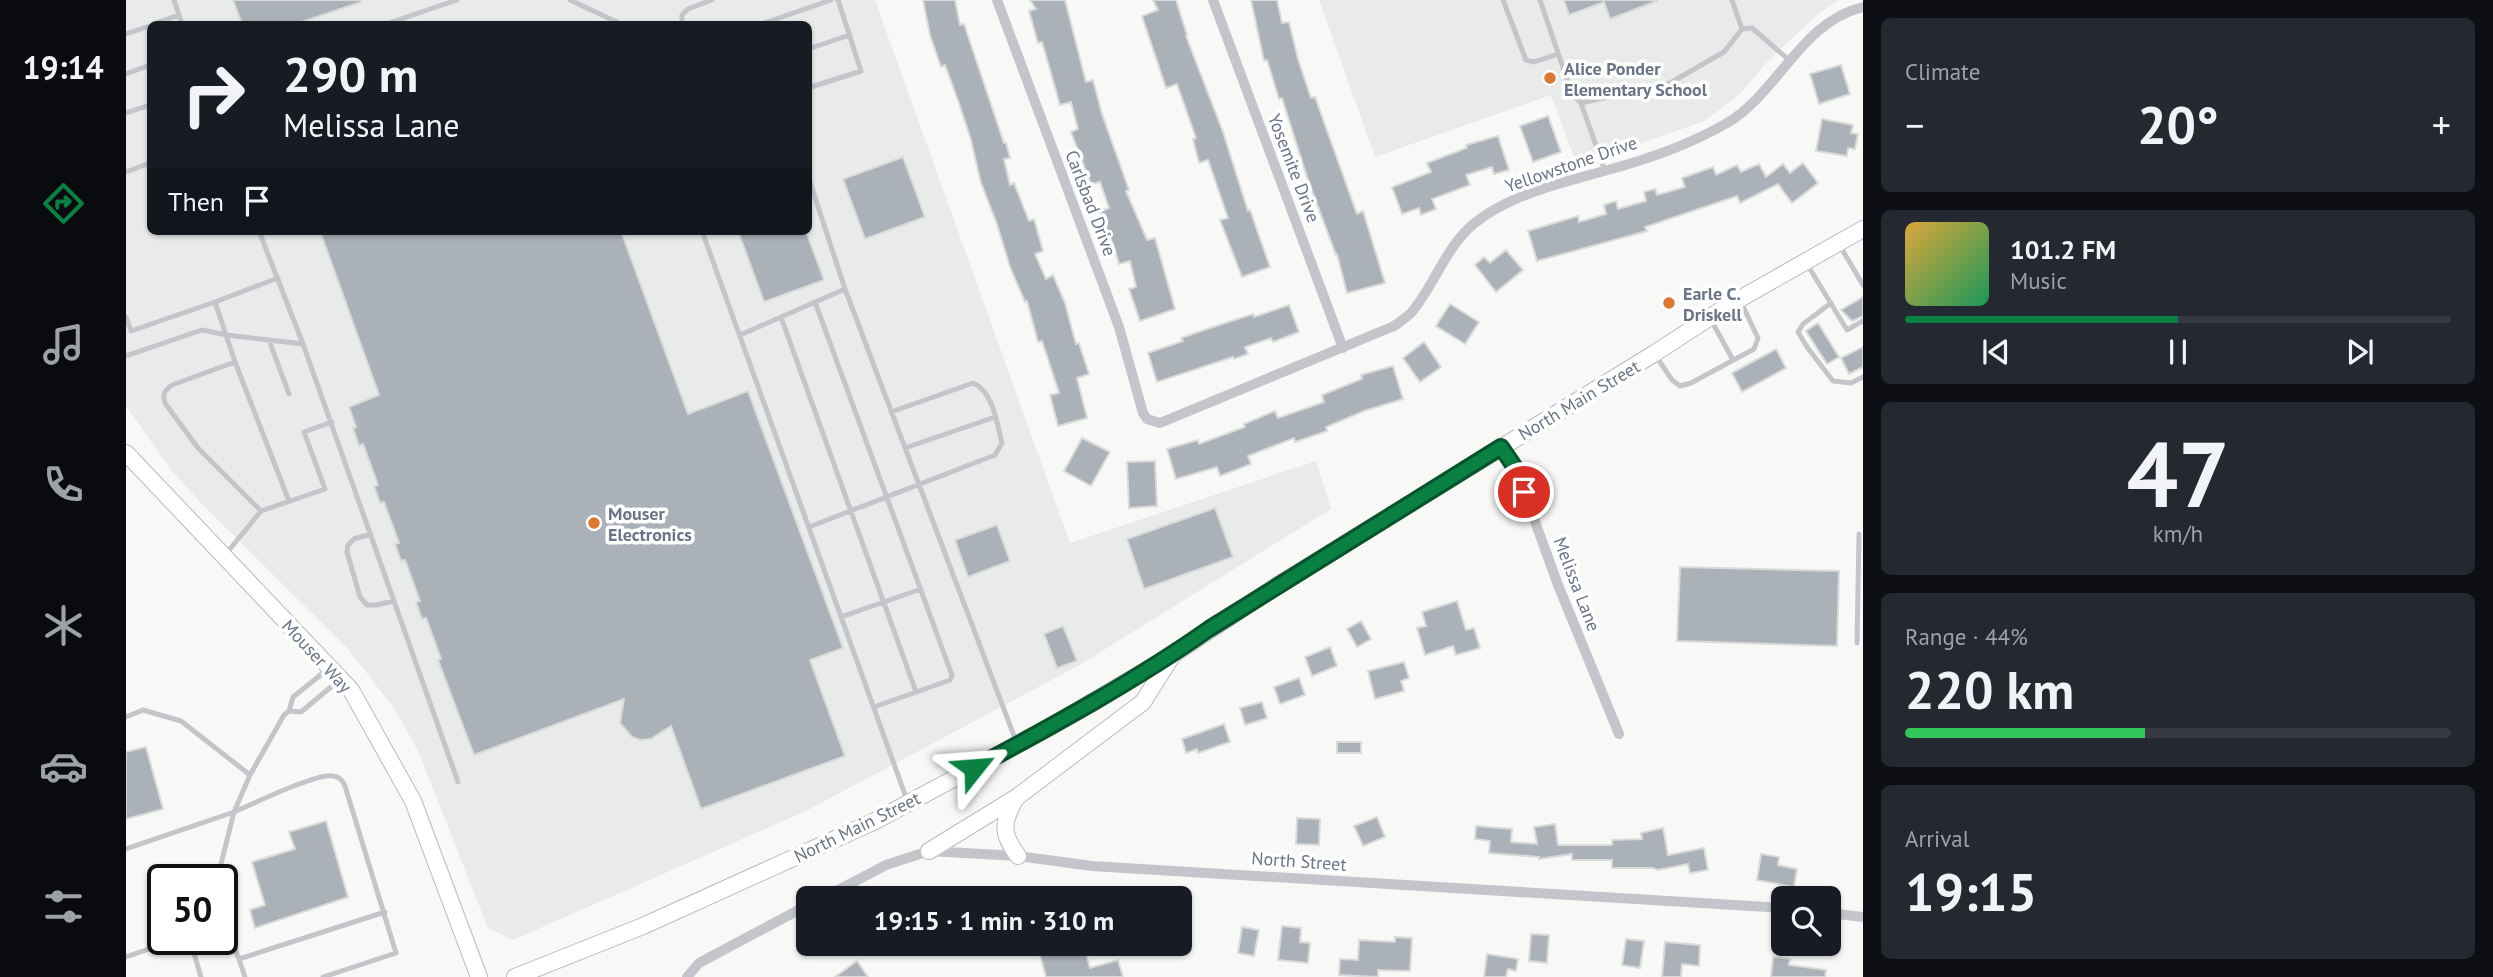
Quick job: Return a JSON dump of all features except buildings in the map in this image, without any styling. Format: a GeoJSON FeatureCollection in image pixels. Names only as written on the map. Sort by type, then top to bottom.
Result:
{"type":"FeatureCollection","features":[{"type":"Feature","properties":{"kind":"main road","name":"North Main Street"},"geometry":{"type":"LineString","coordinates":[[515,977],[643,926],[875,821],[1017,744],[1174,654],[1220,622],[1710,317],[1863,229]]}},
{"type":"Feature","properties":{"kind":"main road","name":"Mouser Way"},"geometry":{"type":"LineString","coordinates":[[126,453],[351,690],[413,802],[479,977]]}},
{"type":"Feature","properties":{"kind":"main road"},"geometry":{"type":"LineString","coordinates":[[929,851],[1017,797],[1143,702],[1174,654]]}},
{"type":"Feature","properties":{"kind":"main road"},"geometry":{"type":"LineString","coordinates":[[1017,797],[1007,815],[1005,828],[1006,841],[1018,856]]}},
{"type":"Feature","properties":{"kind":"street","name":"Carlsbad Drive"},"geometry":{"type":"LineString","coordinates":[[997,0],[1119,327],[1147,419]]}},
{"type":"Feature","properties":{"kind":"street","name":"Yosemite Drive"},"geometry":{"type":"LineString","coordinates":[[1213,0],[1343,348]]}},
{"type":"Feature","properties":{"kind":"street","name":"Yellowstone Drive"},"geometry":{"type":"LineString","coordinates":[[1147,419],[1165,422],[1394,326],[1410,313],[1459,240],[1475,223],[1506,204],[1569,180],[1605,171],[1697,140],[1731,121],[1757,98],[1832,20],[1863,7]]}},
{"type":"Feature","properties":{"kind":"street","name":"Melissa Lane"},"geometry":{"type":"LineString","coordinates":[[1501,447],[1516,469],[1558,585],[1619,734]]}},
{"type":"Feature","properties":{"kind":"street","name":"North Street"},"geometry":{"type":"LineString","coordinates":[[845,886],[886,864],[929,851],[1018,856],[1092,866],[1771,907]]}},
{"type":"Feature","properties":{"kind":"street"},"geometry":{"type":"LineString","coordinates":[[687,977],[699,963],[796,911]]}},
{"type":"Feature","properties":{"kind":"street"},"geometry":{"type":"LineString","coordinates":[[1841,914],[1863,917]]}},
{"type":"Feature","properties":{"kind":"lane"},"geometry":{"type":"LineString","coordinates":[[174,0],[181,21]]}},
{"type":"Feature","properties":{"kind":"lane"},"geometry":{"type":"LineString","coordinates":[[395,21],[457,0]]}},
{"type":"Feature","properties":{"kind":"lane"},"geometry":{"type":"LineString","coordinates":[[570,0],[615,21]]}},
{"type":"Feature","properties":{"kind":"lane"},"geometry":{"type":"LineString","coordinates":[[682,21],[682,15],[688,9],[712,0]]}},
{"type":"Feature","properties":{"kind":"lane"},"geometry":{"type":"LineString","coordinates":[[771,21],[831,0]]}},
{"type":"Feature","properties":{"kind":"lane"},"geometry":{"type":"LineString","coordinates":[[812,87],[861,71],[838,0]]}},
{"type":"Feature","properties":{"kind":"lane"},"geometry":{"type":"LineString","coordinates":[[1503,0],[1526,60],[1534,62],[1558,54]]}},
{"type":"Feature","properties":{"kind":"lane"},"geometry":{"type":"LineString","coordinates":[[1540,0],[1572,94],[1581,103],[1605,171]]}},
{"type":"Feature","properties":{"kind":"lane"},"geometry":{"type":"LineString","coordinates":[[1735,1],[1742,29]]}},
{"type":"Feature","properties":{"kind":"lane"},"geometry":{"type":"LineString","coordinates":[[163,21],[179,15]]}},
{"type":"Feature","properties":{"kind":"lane"},"geometry":{"type":"LineString","coordinates":[[126,34],[147,27]]}},
{"type":"Feature","properties":{"kind":"lane"},"geometry":{"type":"LineString","coordinates":[[1581,103],[1670,83],[1724,52],[1742,29],[1752,28],[1790,61]]}},
{"type":"Feature","properties":{"kind":"lane"},"geometry":{"type":"LineString","coordinates":[[812,48],[850,35]]}},
{"type":"Feature","properties":{"kind":"lane"},"geometry":{"type":"LineString","coordinates":[[126,74],[147,66]]}},
{"type":"Feature","properties":{"kind":"lane"},"geometry":{"type":"LineString","coordinates":[[126,113],[147,106]]}},
{"type":"Feature","properties":{"kind":"lane"},"geometry":{"type":"LineString","coordinates":[[126,172],[147,164]]}},
{"type":"Feature","properties":{"kind":"lane"},"geometry":{"type":"LineString","coordinates":[[812,188],[845,289],[1017,744]]}},
{"type":"Feature","properties":{"kind":"lane"},"geometry":{"type":"LineString","coordinates":[[261,235],[332,422],[458,782]]}},
{"type":"Feature","properties":{"kind":"lane"},"geometry":{"type":"LineString","coordinates":[[703,235],[908,803]]}},
{"type":"Feature","properties":{"kind":"lane"},"geometry":{"type":"LineString","coordinates":[[1839,243],[1863,285]]}},
{"type":"Feature","properties":{"kind":"lane"},"geometry":{"type":"LineString","coordinates":[[1805,262],[1847,330],[1863,321]]}},
{"type":"Feature","properties":{"kind":"lane"},"geometry":{"type":"LineString","coordinates":[[126,317],[131,331],[278,278]]}},
{"type":"Feature","properties":{"kind":"lane"},"geometry":{"type":"LineString","coordinates":[[740,335],[845,289]]}},
{"type":"Feature","properties":{"kind":"lane"},"geometry":{"type":"LineString","coordinates":[[1655,353],[1672,380],[1680,386],[1691,383],[1754,349],[1758,338],[1740,299]]}},
{"type":"Feature","properties":{"kind":"lane"},"geometry":{"type":"LineString","coordinates":[[215,302],[235,362],[289,501]]}},
{"type":"Feature","properties":{"kind":"lane"},"geometry":{"type":"LineString","coordinates":[[815,302],[952,675],[950,680],[874,707]]}},
{"type":"Feature","properties":{"kind":"lane"},"geometry":{"type":"LineString","coordinates":[[1831,303],[1803,324],[1798,332],[1833,381],[1851,383],[1863,377]]}},
{"type":"Feature","properties":{"kind":"lane"},"geometry":{"type":"LineString","coordinates":[[781,317],[916,692]]}},
{"type":"Feature","properties":{"kind":"lane"},"geometry":{"type":"LineString","coordinates":[[1710,317],[1734,360]]}},
{"type":"Feature","properties":{"kind":"lane"},"geometry":{"type":"LineString","coordinates":[[126,356],[202,330],[303,344]]}},
{"type":"Feature","properties":{"kind":"lane"},"geometry":{"type":"LineString","coordinates":[[268,340],[289,394]]}},
{"type":"Feature","properties":{"kind":"lane"},"geometry":{"type":"LineString","coordinates":[[235,362],[172,385],[166,389],[163,396],[198,448],[261,511]]}},
{"type":"Feature","properties":{"kind":"lane"},"geometry":{"type":"LineString","coordinates":[[809,527],[995,455],[1002,443],[995,417],[980,386],[973,383],[891,411]]}},
{"type":"Feature","properties":{"kind":"lane"},"geometry":{"type":"LineString","coordinates":[[905,448],[995,417]]}},
{"type":"Feature","properties":{"kind":"lane"},"geometry":{"type":"LineString","coordinates":[[223,557],[261,511],[325,489],[304,432],[332,422]]}},
{"type":"Feature","properties":{"kind":"lane"},"geometry":{"type":"LineString","coordinates":[[371,534],[348,545],[347,552],[360,597],[367,605],[394,601]]}},
{"type":"Feature","properties":{"kind":"lane"},"geometry":{"type":"LineString","coordinates":[[1857,643],[1861,593],[1858,534]]}},
{"type":"Feature","properties":{"kind":"lane"},"geometry":{"type":"LineString","coordinates":[[841,617],[921,589]]}},
{"type":"Feature","properties":{"kind":"lane"},"geometry":{"type":"LineString","coordinates":[[221,864],[234,812],[250,775],[284,715],[289,711],[293,697],[335,673]]}},
{"type":"Feature","properties":{"kind":"lane"},"geometry":{"type":"LineString","coordinates":[[289,711],[301,712],[335,673]]}},
{"type":"Feature","properties":{"kind":"lane"},"geometry":{"type":"LineString","coordinates":[[126,717],[143,710],[181,721],[250,775]]}},
{"type":"Feature","properties":{"kind":"lane"},"geometry":{"type":"LineString","coordinates":[[126,849],[234,812],[314,779],[331,775],[340,778],[345,786],[396,953],[323,977]]}},
{"type":"Feature","properties":{"kind":"lane"},"geometry":{"type":"LineString","coordinates":[[239,959],[385,912]]}},
{"type":"Feature","properties":{"kind":"lane"},"geometry":{"type":"LineString","coordinates":[[127,954],[147,948]]}},
{"type":"Feature","properties":{"kind":"lane"},"geometry":{"type":"LineString","coordinates":[[194,955],[201,977]]}},
{"type":"Feature","properties":{"kind":"lane"},"geometry":{"type":"LineString","coordinates":[[237,955],[245,977]]}},
{"type":"Feature","properties":{"kind":"shaded area"},"geometry":{"type":"Polygon","coordinates":[[[126,0],[875,0],[1070,543],[1316,461],[1331,509],[1078,666],[806,811],[513,940],[488,928],[418,751],[396,711],[348,649],[171,470],[126,406],[126,0]]]}},
{"type":"Feature","properties":{"kind":"shaded area","name":"Alice Ponder Elementary School"},"geometry":{"type":"Polygon","coordinates":[[[1319,0],[1838,0],[1818,14],[1769,60],[1739,95],[1705,121],[1577,165],[1551,95],[1375,157],[1319,0]]]}},
{"type":"Feature","properties":{"kind":"place","name":"Alice Ponder Elementary School"},"geometry":{"type":"Point","coordinates":[1550,78]}},
{"type":"Feature","properties":{"kind":"place","name":"Earle C. Driskell"},"geometry":{"type":"Point","coordinates":[1669,303]}},
{"type":"Feature","properties":{"kind":"place","name":"Mouser Electronics"},"geometry":{"type":"Point","coordinates":[594,523]}},
{"type":"Feature","properties":{"kind":"route"},"geometry":{"type":"LineString","coordinates":[[974,768],[1174,654],[1209,629],[1501,447],[1516,469],[1524,492]]}}]}
